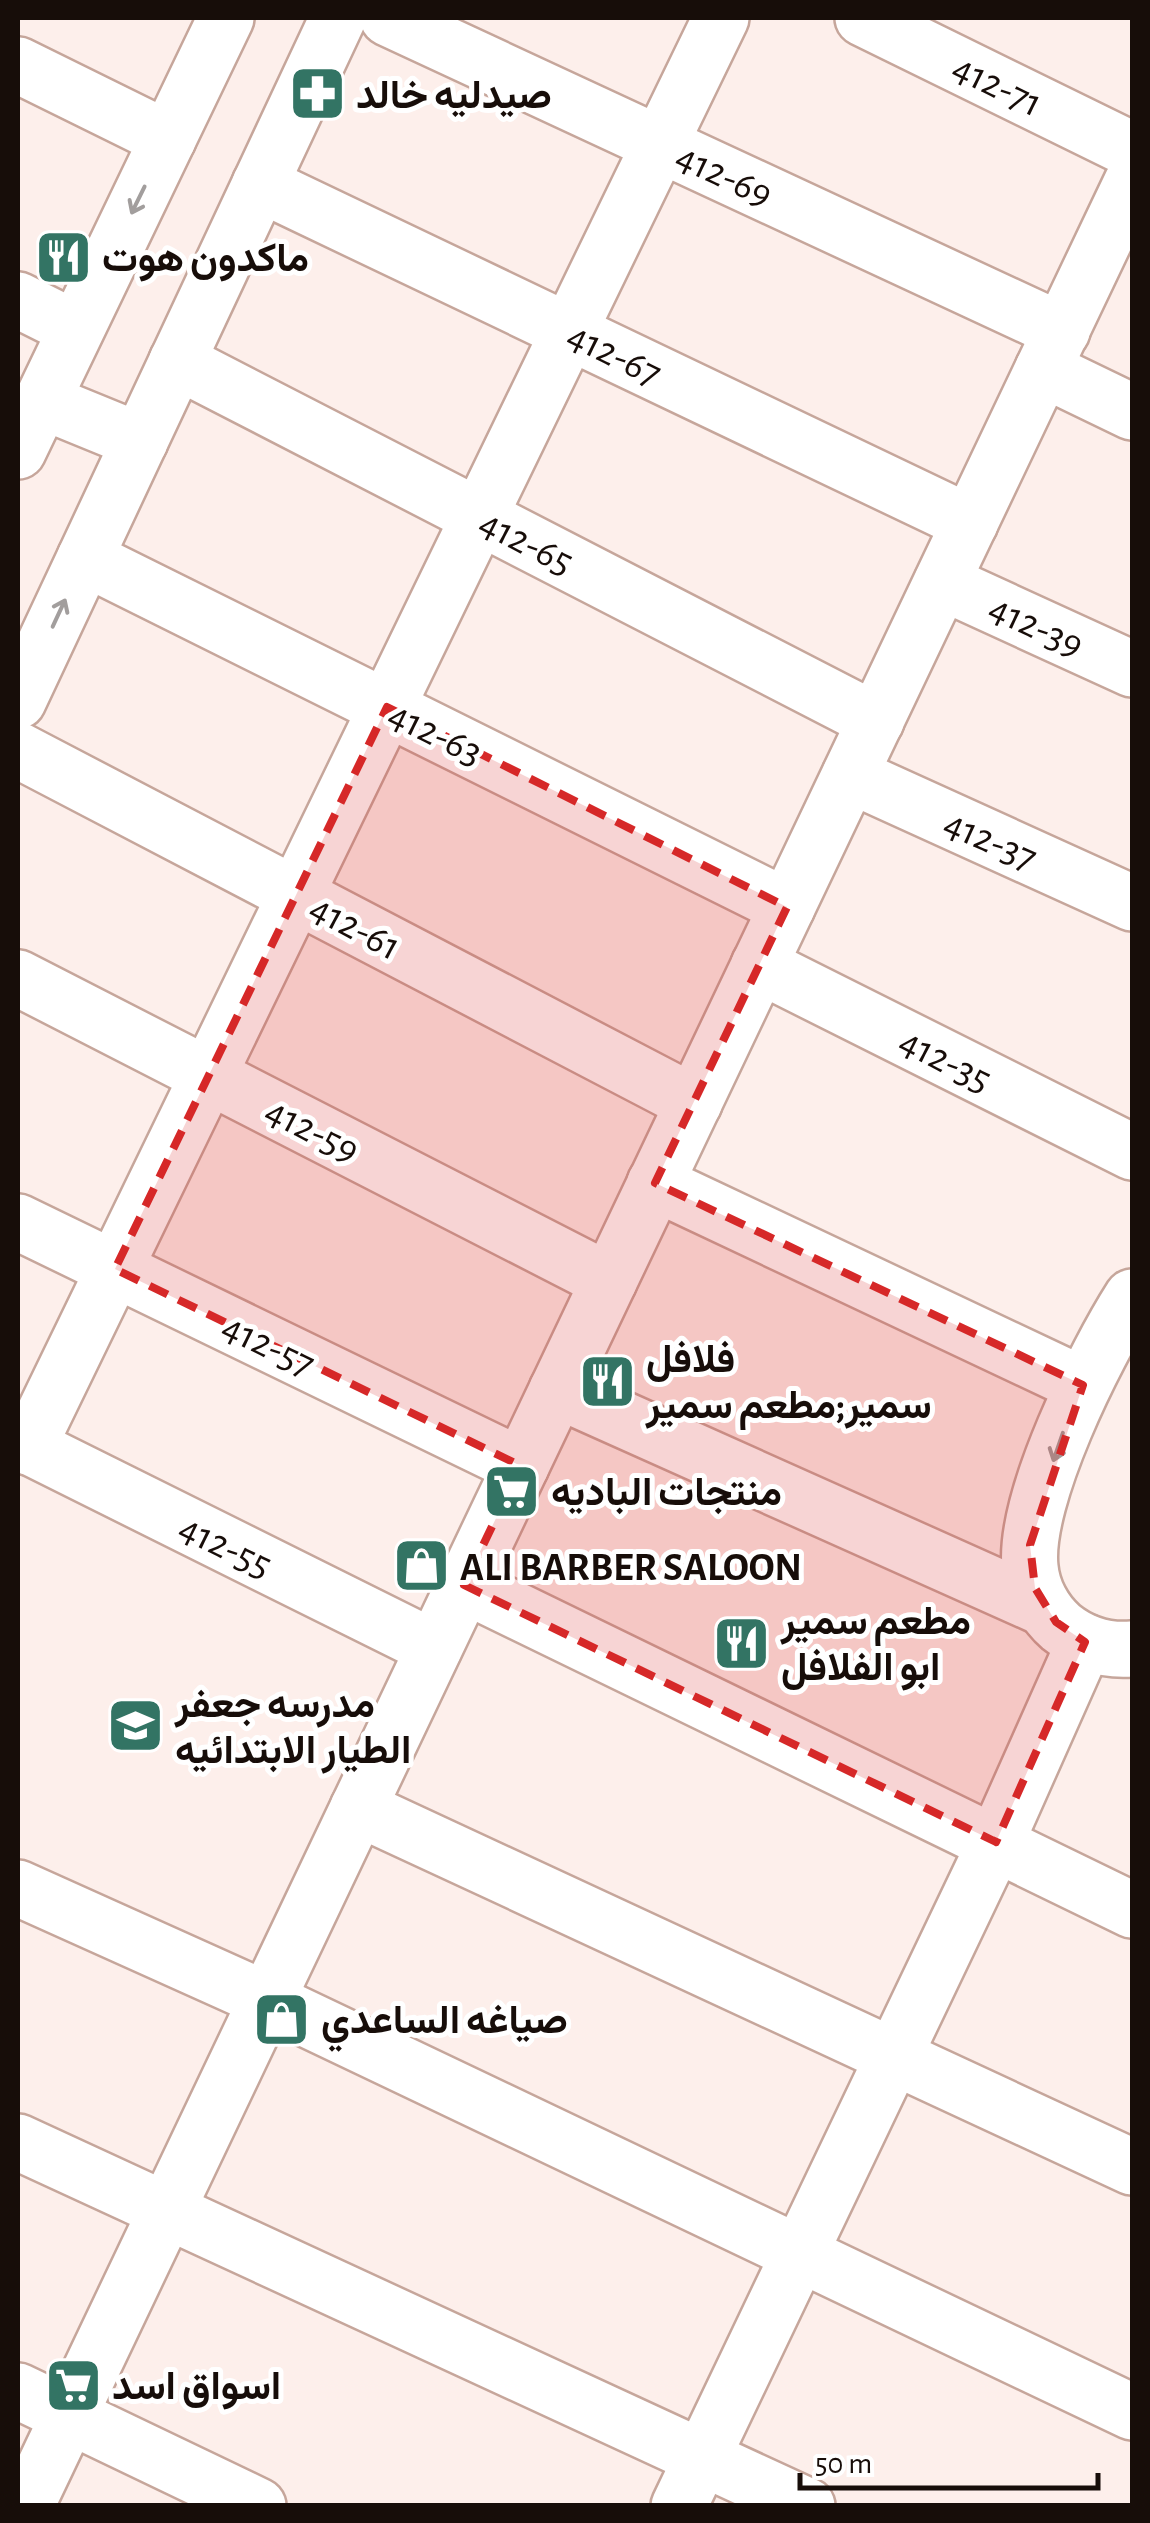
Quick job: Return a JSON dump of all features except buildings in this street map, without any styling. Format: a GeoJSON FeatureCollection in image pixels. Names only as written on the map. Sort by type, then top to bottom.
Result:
{"type":"FeatureCollection","features":[{"type":"Feature","properties":{"kind":"street"},"geometry":{"type":"LineString","coordinates":[[18,451],[226,18]]}},
{"type":"Feature","properties":{"kind":"street"},"geometry":{"type":"LineString","coordinates":[[18,701],[338,18]]}},
{"type":"Feature","properties":{"kind":"street","name":"412-69"},"geometry":{"type":"LineString","coordinates":[[388,18],[660,144],[1052,350],[1132,412]]}},
{"type":"Feature","properties":{"kind":"street"},"geometry":{"type":"LineString","coordinates":[[23,1444],[114,1269],[721,18]]}},
{"type":"Feature","properties":{"kind":"street","name":"412-71"},"geometry":{"type":"LineString","coordinates":[[864,18],[1132,150]]}},
{"type":"Feature","properties":{"kind":"street"},"geometry":{"type":"LineString","coordinates":[[18,65],[168,138]]}},
{"type":"Feature","properties":{"kind":"street"},"geometry":{"type":"LineString","coordinates":[[26,2506],[1132,182]]}},
{"type":"Feature","properties":{"kind":"street","name":"412-67"},"geometry":{"type":"LineString","coordinates":[[260,184],[970,523]]}},
{"type":"Feature","properties":{"kind":"street"},"geometry":{"type":"LineString","coordinates":[[18,300],[76,329]]}},
{"type":"Feature","properties":{"kind":"street","name":"412-65"},"geometry":{"type":"LineString","coordinates":[[177,361],[876,721]]}},
{"type":"Feature","properties":{"kind":"street"},"geometry":{"type":"LineString","coordinates":[[42,401],[140,440]]}},
{"type":"Feature","properties":{"kind":"street","name":"412-63"},"geometry":{"type":"LineString","coordinates":[[85,558],[788,906]]}},
{"type":"Feature","properties":{"kind":"street","name":"412-39"},"geometry":{"type":"LineString","coordinates":[[942,582],[1132,668]]}},
{"type":"Feature","properties":{"kind":"street","name":"412-61"},"geometry":{"type":"LineString","coordinates":[[18,750],[694,1103]]}},
{"type":"Feature","properties":{"kind":"street","name":"412-37"},"geometry":{"type":"LineString","coordinates":[[850,775],[1132,903]]}},
{"type":"Feature","properties":{"kind":"street","name":"412-35"},"geometry":{"type":"LineString","coordinates":[[759,965],[1132,1152]]}},
{"type":"Feature","properties":{"kind":"street","name":"412-59"},"geometry":{"type":"LineString","coordinates":[[18,978],[609,1281]]}},
{"type":"Feature","properties":{"kind":"street"},"geometry":{"type":"LineString","coordinates":[[655,1184],[1083,1384]]}},
{"type":"Feature","properties":{"kind":"street","name":"412-57"},"geometry":{"type":"LineString","coordinates":[[18,1222],[520,1466]]}},
{"type":"Feature","properties":{"kind":"street"},"geometry":{"type":"LineString","coordinates":[[1044,1608],[1032,1578],[1030,1545],[1044,1490],[1083,1384],[1132,1297]]}},
{"type":"Feature","properties":{"kind":"street"},"geometry":{"type":"LineString","coordinates":[[558,1390],[1044,1608],[1109,1646],[996,1842],[690,2482]]}},
{"type":"Feature","properties":{"kind":"street","name":"412-55"},"geometry":{"type":"LineString","coordinates":[[23,1444],[434,1648]]}},
{"type":"Feature","properties":{"kind":"street"},"geometry":{"type":"LineString","coordinates":[[464,1585],[1132,1910]]}},
{"type":"Feature","properties":{"kind":"street"},"geometry":{"type":"LineString","coordinates":[[358,1808],[1132,2166]]}},
{"type":"Feature","properties":{"kind":"street"},"geometry":{"type":"LineString","coordinates":[[18,1888],[266,2000],[1132,2412]]}},
{"type":"Feature","properties":{"kind":"street"},"geometry":{"type":"LineString","coordinates":[[18,2142],[165,2213],[690,2482],[807,2506]]}},
{"type":"Feature","properties":{"kind":"street"},"geometry":{"type":"LineString","coordinates":[[18,2392],[258,2506]]}},
{"type":"Feature","properties":{"kind":"highlighted area"},"geometry":{"type":"Polygon","coordinates":[[[387,707],[787,907],[655,1183],[1083,1385],[1030,1545],[1035,1588],[1056,1622],[1085,1642],[996,1842],[464,1585],[521,1466],[115,1269],[387,707]]]}},
{"type":"Feature","properties":{"kind":"place","name":"صيدليه خالد"},"geometry":{"type":"Point","coordinates":[317,94]}},
{"type":"Feature","properties":{"kind":"place","name":"ماكدون هوت"},"geometry":{"type":"Point","coordinates":[63,257]}},
{"type":"Feature","properties":{"kind":"place","name":"فلافل سمير;مطعم سمير"},"geometry":{"type":"Point","coordinates":[607,1381]}},
{"type":"Feature","properties":{"kind":"place","name":"منتجات الباديه"},"geometry":{"type":"Point","coordinates":[512,1491]}},
{"type":"Feature","properties":{"kind":"place","name":"ALI BARBER SALOON"},"geometry":{"type":"Point","coordinates":[421,1566]}},
{"type":"Feature","properties":{"kind":"place","name":"مطعم سمير ابو الفلافل"},"geometry":{"type":"Point","coordinates":[742,1643]}},
{"type":"Feature","properties":{"kind":"place","name":"مدرسه جعفر الطيار الابتدائيه"},"geometry":{"type":"Point","coordinates":[136,1726]}},
{"type":"Feature","properties":{"kind":"place","name":"صياغه الساعدي"},"geometry":{"type":"Point","coordinates":[282,2019]}},
{"type":"Feature","properties":{"kind":"place","name":"اسواق اسد"},"geometry":{"type":"Point","coordinates":[73,2385]}}]}
